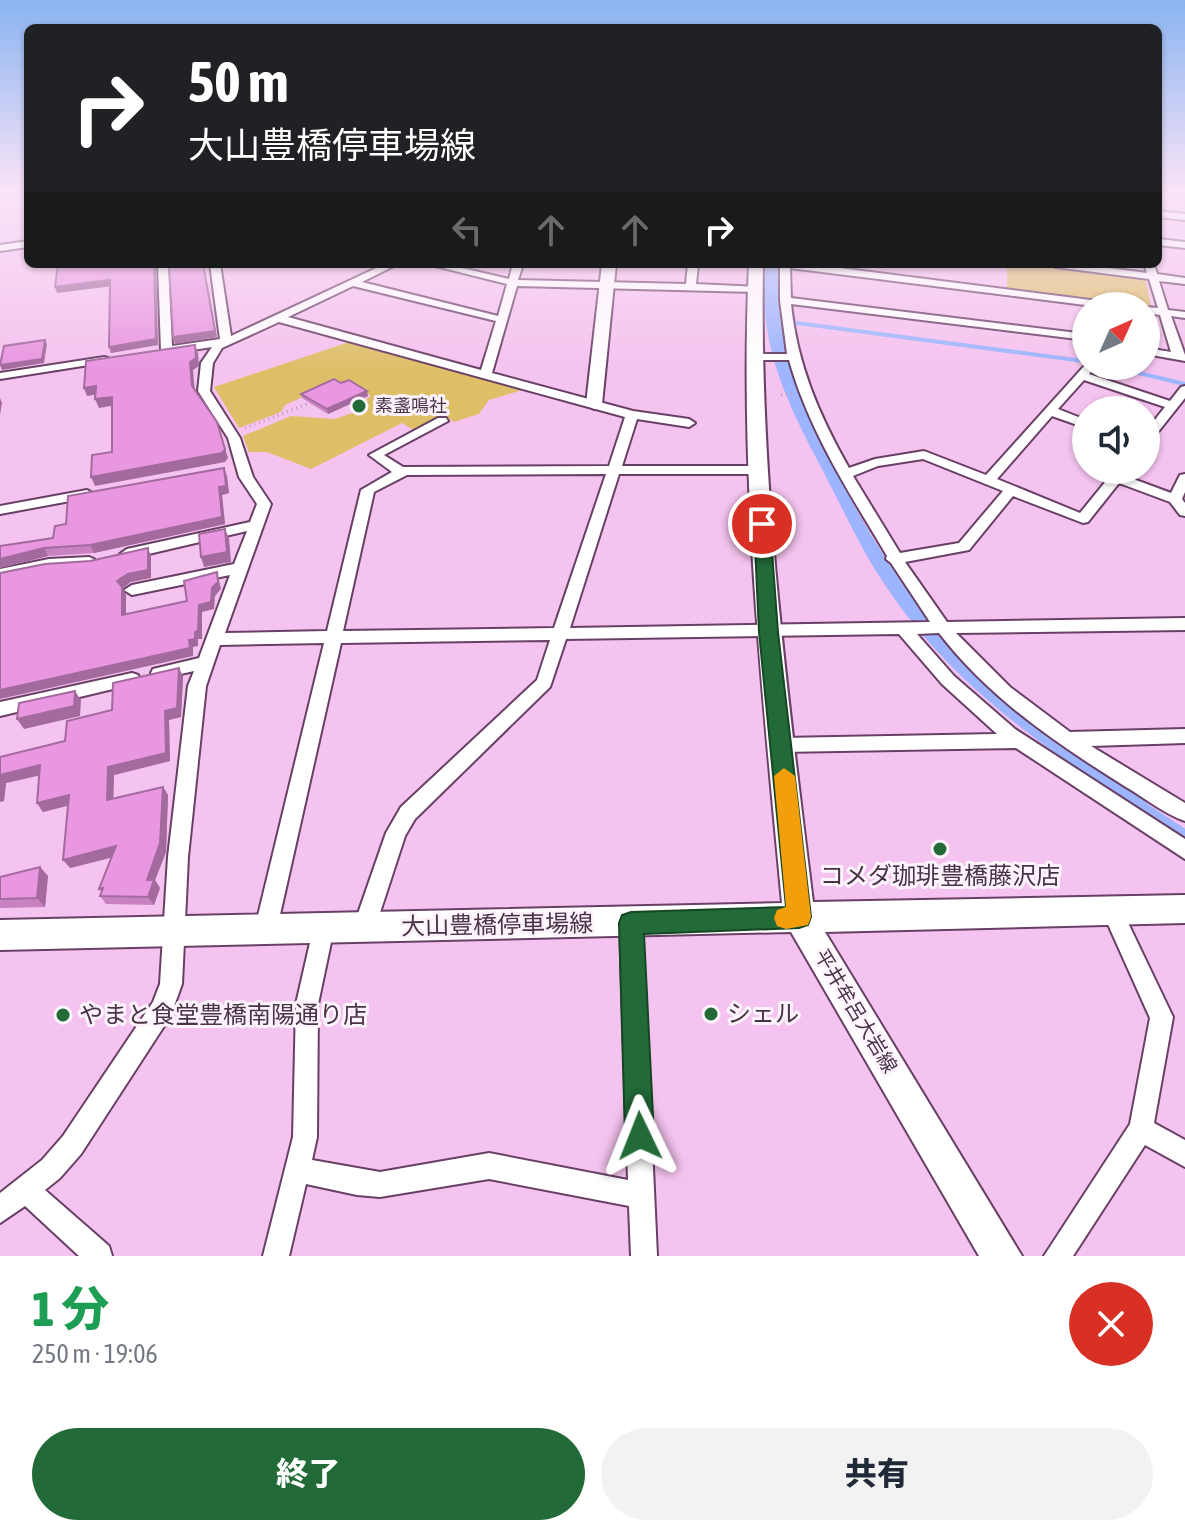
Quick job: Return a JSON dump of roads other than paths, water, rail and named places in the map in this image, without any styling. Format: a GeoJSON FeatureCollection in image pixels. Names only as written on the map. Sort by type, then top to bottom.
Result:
{"type":"FeatureCollection","features":[{"type":"Feature","properties":{"kind":"main road","name":"平井牟呂大岩線"},"geometry":{"type":"LineString","coordinates":[[756,268],[760,357],[759,470],[768,632],[799,917],[1002,1256]]}},
{"type":"Feature","properties":{"kind":"main road","name":"大山豊橋停車場線"},"geometry":{"type":"LineString","coordinates":[[0,935],[1185,909]]}},
{"type":"Feature","properties":{"kind":"street"},"geometry":{"type":"LineString","coordinates":[[163,268],[162,351],[226,342]]}},
{"type":"Feature","properties":{"kind":"street"},"geometry":{"type":"LineString","coordinates":[[216,268],[226,342]]}},
{"type":"Feature","properties":{"kind":"street"},"geometry":{"type":"LineString","coordinates":[[0,1210],[51,1169],[72,1145],[162,1009],[171,984],[172,932],[197,686],[264,504],[235,467],[232,433],[203,385],[207,363],[218,346],[384,268]]}},
{"type":"Feature","properties":{"kind":"street"},"geometry":{"type":"LineString","coordinates":[[449,268],[515,283],[755,289]]}},
{"type":"Feature","properties":{"kind":"street"},"geometry":{"type":"LineString","coordinates":[[486,374],[517,268]]}},
{"type":"Feature","properties":{"kind":"street"},"geometry":{"type":"LineString","coordinates":[[594,404],[608,268]]}},
{"type":"Feature","properties":{"kind":"street"},"geometry":{"type":"LineString","coordinates":[[691,287],[693,268]]}},
{"type":"Feature","properties":{"kind":"street"},"geometry":{"type":"LineString","coordinates":[[785,268],[785,300],[795,357],[808,396],[845,474],[893,559],[945,630],[982,672],[1067,739],[1185,813]]}},
{"type":"Feature","properties":{"kind":"street"},"geometry":{"type":"LineString","coordinates":[[817,268],[1072,300]]}},
{"type":"Feature","properties":{"kind":"street"},"geometry":{"type":"LineString","coordinates":[[1085,268],[1185,281]]}},
{"type":"Feature","properties":{"kind":"street"},"geometry":{"type":"LineString","coordinates":[[1150,268],[1182,357]]}},
{"type":"Feature","properties":{"kind":"street"},"geometry":{"type":"LineString","coordinates":[[352,283],[503,320]]}},
{"type":"Feature","properties":{"kind":"street"},"geometry":{"type":"LineString","coordinates":[[785,300],[1072,335]]}},
{"type":"Feature","properties":{"kind":"street"},"geometry":{"type":"LineString","coordinates":[[1160,311],[1185,315]]}},
{"type":"Feature","properties":{"kind":"street"},"geometry":{"type":"LineString","coordinates":[[278,318],[632,415],[689,423]]}},
{"type":"Feature","properties":{"kind":"street"},"geometry":{"type":"LineString","coordinates":[[1160,353],[1182,357]]}},
{"type":"Feature","properties":{"kind":"street"},"geometry":{"type":"LineString","coordinates":[[760,357],[795,357]]}},
{"type":"Feature","properties":{"kind":"street"},"geometry":{"type":"LineString","coordinates":[[0,376],[110,359]]}},
{"type":"Feature","properties":{"kind":"street"},"geometry":{"type":"LineString","coordinates":[[988,481],[1078,380]]}},
{"type":"Feature","properties":{"kind":"street"},"geometry":{"type":"LineString","coordinates":[[1109,380],[1172,405]]}},
{"type":"Feature","properties":{"kind":"street"},"geometry":{"type":"LineString","coordinates":[[1160,421],[1185,390]]}},
{"type":"Feature","properties":{"kind":"street"},"geometry":{"type":"LineString","coordinates":[[1051,411],[1072,419]]}},
{"type":"Feature","properties":{"kind":"street"},"geometry":{"type":"LineString","coordinates":[[364,928],[396,833],[408,813],[544,683],[632,415]]}},
{"type":"Feature","properties":{"kind":"street"},"geometry":{"type":"LineString","coordinates":[[401,472],[375,455],[442,421]]}},
{"type":"Feature","properties":{"kind":"street"},"geometry":{"type":"LineString","coordinates":[[845,474],[875,463],[924,455],[1083,519],[1110,484]]}},
{"type":"Feature","properties":{"kind":"street"},"geometry":{"type":"LineString","coordinates":[[266,928],[368,490],[401,472],[613,468],[759,470]]}},
{"type":"Feature","properties":{"kind":"street"},"geometry":{"type":"LineString","coordinates":[[1175,499],[1185,478]]}},
{"type":"Feature","properties":{"kind":"street"},"geometry":{"type":"LineString","coordinates":[[1143,484],[1175,499],[1185,512]]}},
{"type":"Feature","properties":{"kind":"street"},"geometry":{"type":"LineString","coordinates":[[893,559],[964,547],[1011,490]]}},
{"type":"Feature","properties":{"kind":"street"},"geometry":{"type":"LineString","coordinates":[[0,510],[106,491]]}},
{"type":"Feature","properties":{"kind":"street"},"geometry":{"type":"LineString","coordinates":[[0,574],[49,564],[94,561],[255,525]]}},
{"type":"Feature","properties":{"kind":"street"},"geometry":{"type":"LineString","coordinates":[[132,590],[241,568]]}},
{"type":"Feature","properties":{"kind":"street"},"geometry":{"type":"LineString","coordinates":[[213,639],[905,631],[1185,624]]}},
{"type":"Feature","properties":{"kind":"street"},"geometry":{"type":"LineString","coordinates":[[905,631],[948,680],[1019,741],[1185,850]]}},
{"type":"Feature","properties":{"kind":"street"},"geometry":{"type":"LineString","coordinates":[[0,709],[204,663]]}},
{"type":"Feature","properties":{"kind":"street"},"geometry":{"type":"LineString","coordinates":[[1067,739],[1185,736]]}},
{"type":"Feature","properties":{"kind":"street"},"geometry":{"type":"LineString","coordinates":[[781,745],[1019,741]]}},
{"type":"Feature","properties":{"kind":"street"},"geometry":{"type":"LineString","coordinates":[[1057,1256],[1141,1129],[1162,1017],[1112,911]]}},
{"type":"Feature","properties":{"kind":"street"},"geometry":{"type":"LineString","coordinates":[[631,923],[644,1256]]}},
{"type":"Feature","properties":{"kind":"street"},"geometry":{"type":"LineString","coordinates":[[276,1256],[300,1170],[305,1137],[307,1004],[323,928]]}},
{"type":"Feature","properties":{"kind":"street"},"geometry":{"type":"LineString","coordinates":[[1141,1129],[1185,1154]]}},
{"type":"Feature","properties":{"kind":"street"},"geometry":{"type":"LineString","coordinates":[[300,1170],[361,1183],[384,1184],[489,1166],[642,1196]]}},
{"type":"Feature","properties":{"kind":"street"},"geometry":{"type":"LineString","coordinates":[[25,1189],[99,1256]]}},
{"type":"Feature","properties":{"kind":"water"},"geometry":{"type":"Polygon","coordinates":[[[765,268],[780,268],[781,313],[794,369],[816,428],[845,489],[915,601],[951,648],[1003,700],[1043,730],[1149,798],[1141,810],[1035,738],[970,685],[940,655],[887,588],[853,530],[787,396],[771,347],[764,293],[765,268]]]}},
{"type":"Feature","properties":{"kind":"waterway"},"geometry":{"type":"LineString","coordinates":[[797,323],[1072,360]]}},
{"type":"Feature","properties":{"kind":"waterway"},"geometry":{"type":"LineString","coordinates":[[1160,378],[1185,384]]}},
{"type":"Feature","properties":{"kind":"waterway"},"geometry":{"type":"LineString","coordinates":[[1138,802],[1185,833]]}},
{"type":"Feature","properties":{"kind":"place","name":"素盞鳴社"},"geometry":{"type":"Point","coordinates":[359,406]}},
{"type":"Feature","properties":{"kind":"place","name":"コメダ珈琲豊橋藤沢店"},"geometry":{"type":"Point","coordinates":[940,849]}},
{"type":"Feature","properties":{"kind":"place","name":"シェル"},"geometry":{"type":"Point","coordinates":[711,1014]}},
{"type":"Feature","properties":{"kind":"place","name":"やまと食堂豊橋南陽通り店"},"geometry":{"type":"Point","coordinates":[63,1015]}}]}
